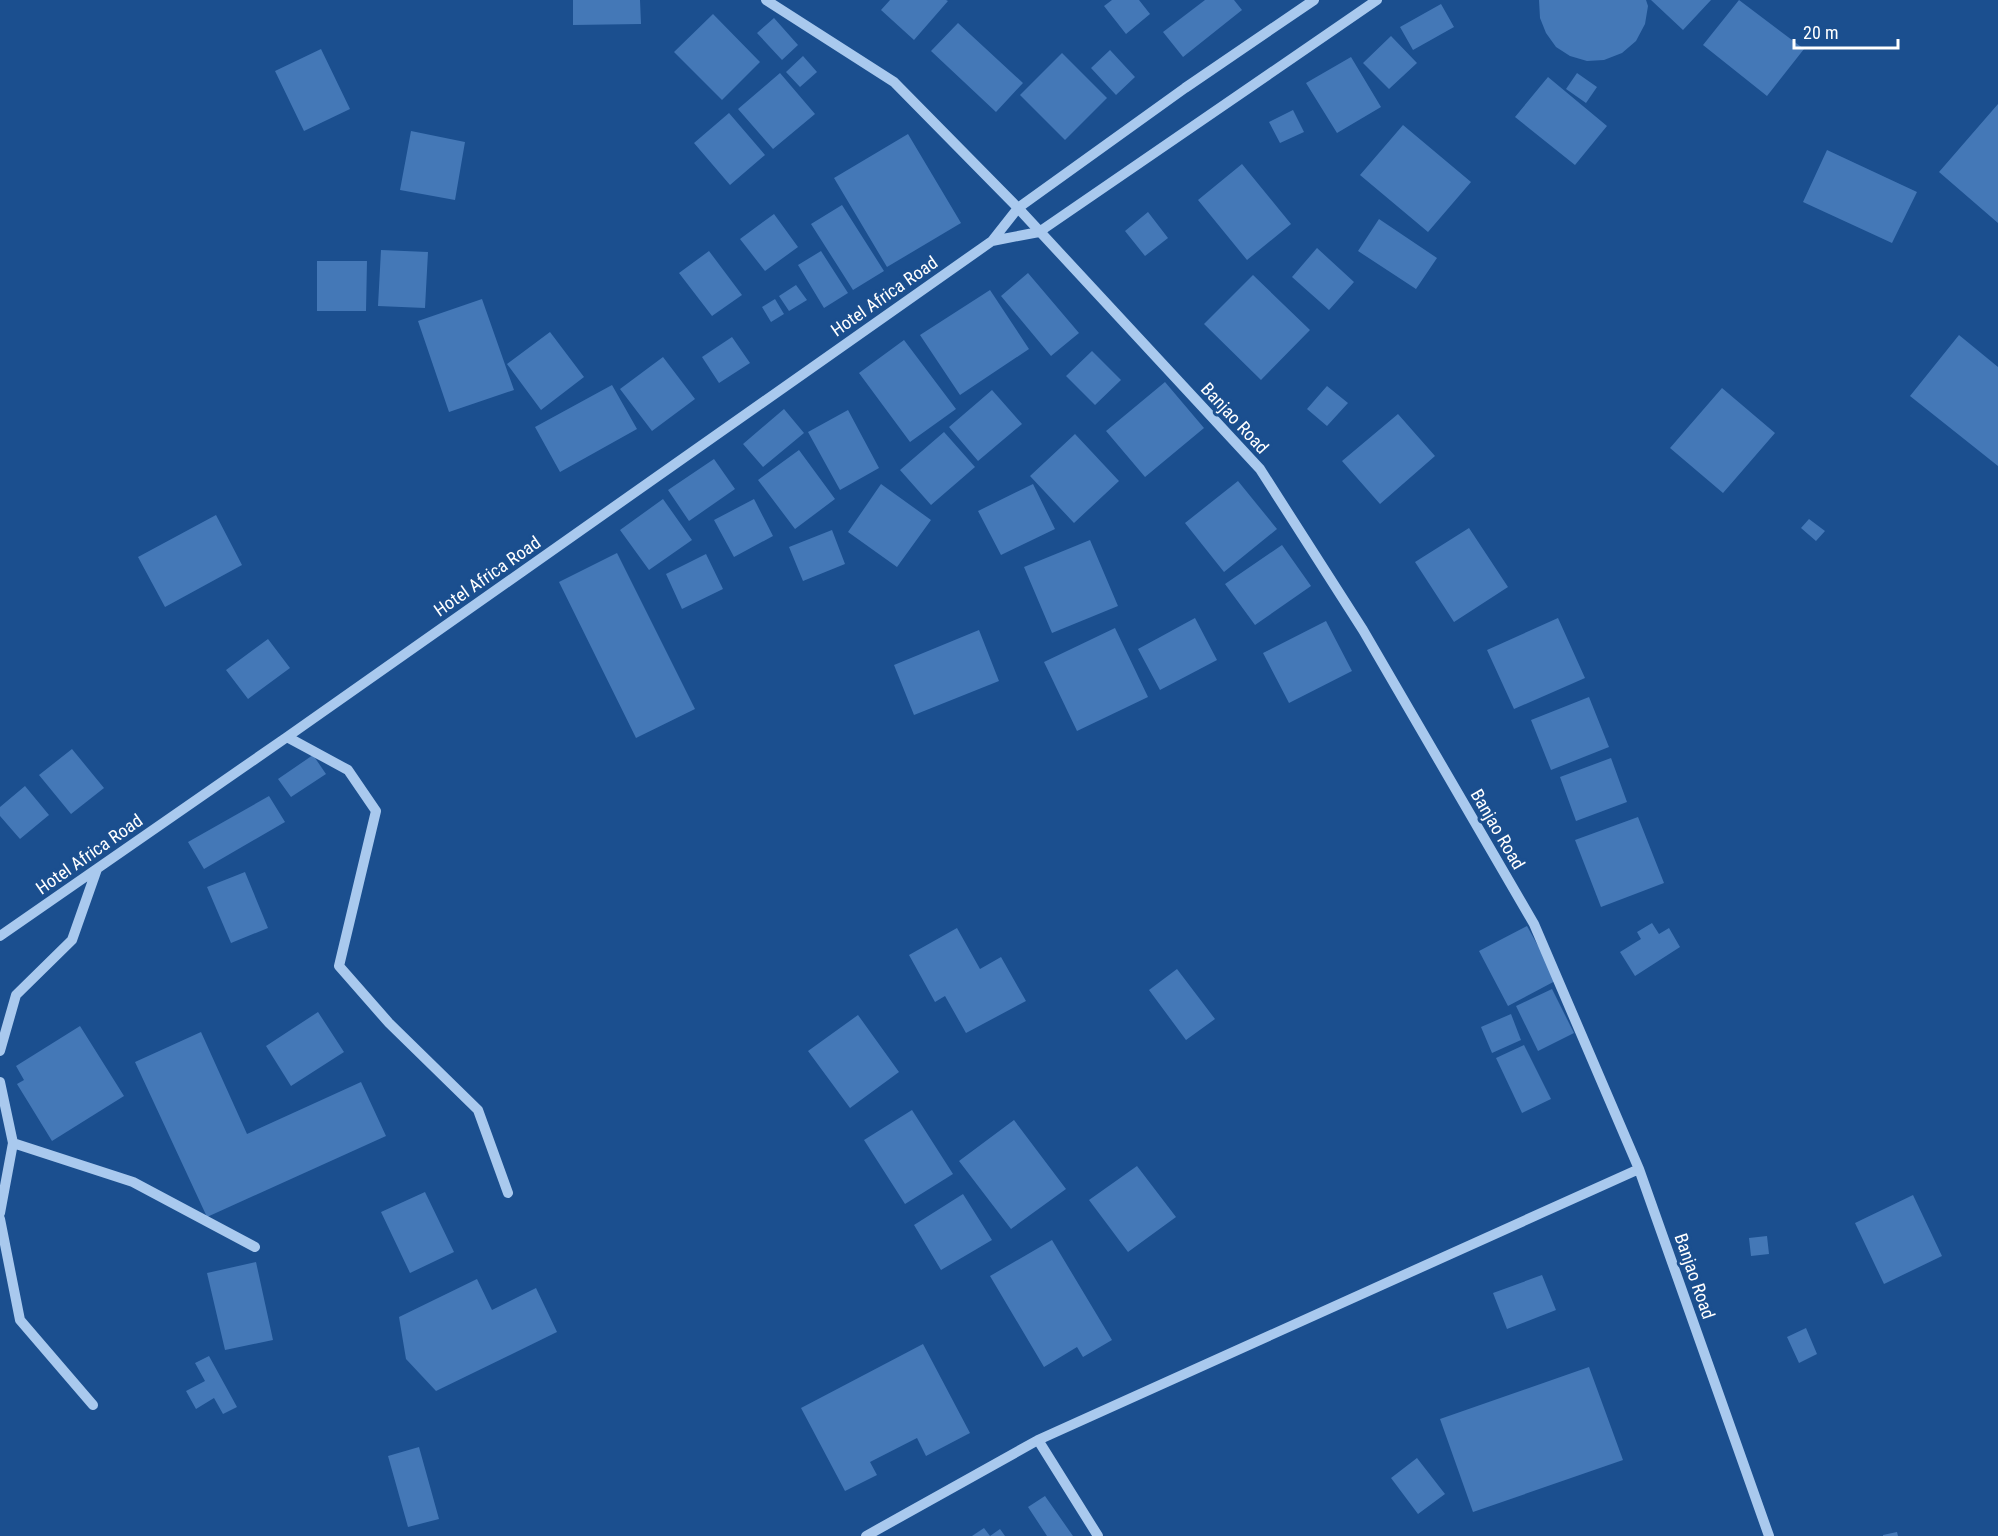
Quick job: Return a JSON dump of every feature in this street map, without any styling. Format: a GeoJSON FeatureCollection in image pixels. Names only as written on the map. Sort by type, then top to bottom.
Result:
{"type":"FeatureCollection","features":[{"type":"Feature","properties":{"kind":"street","name":"Banjao Road"},"geometry":{"type":"LineString","coordinates":[[766,0],[894,82],[1018,208],[1260,469],[1364,630],[1534,924],[1640,1169],[1769,1536]]}},
{"type":"Feature","properties":{"kind":"street","name":"Hotel Africa Road"},"geometry":{"type":"LineString","coordinates":[[0,936],[287,737],[992,240],[1018,208],[1185,88],[1314,0]]}},
{"type":"Feature","properties":{"kind":"street","name":"Hotel Africa Road"},"geometry":{"type":"LineString","coordinates":[[992,240],[1039,232],[1377,0]]}},
{"type":"Feature","properties":{"kind":"street"},"geometry":{"type":"LineString","coordinates":[[287,737],[348,770],[376,811],[339,966],[389,1023],[478,1110],[508,1193]]}},
{"type":"Feature","properties":{"kind":"street"},"geometry":{"type":"LineString","coordinates":[[0,1051],[16,995],[72,940],[97,869]]}},
{"type":"Feature","properties":{"kind":"street"},"geometry":{"type":"LineString","coordinates":[[0,1082],[13,1143],[0,1213]]}},
{"type":"Feature","properties":{"kind":"street"},"geometry":{"type":"LineString","coordinates":[[13,1143],[132,1182],[255,1248]]}},
{"type":"Feature","properties":{"kind":"street"},"geometry":{"type":"LineString","coordinates":[[866,1536],[1038,1440],[1640,1169]]}},
{"type":"Feature","properties":{"kind":"street"},"geometry":{"type":"LineString","coordinates":[[0,1219],[20,1320],[93,1405]]}},
{"type":"Feature","properties":{"kind":"street"},"geometry":{"type":"LineString","coordinates":[[1038,1440],[1098,1536]]}},
{"type":"Feature","properties":{"kind":"building"},"geometry":{"type":"Polygon","coordinates":[[[573,0],[640,0],[641,24],[573,25],[573,0]]]}},
{"type":"Feature","properties":{"kind":"building"},"geometry":{"type":"Polygon","coordinates":[[[890,0],[948,1],[914,40],[881,10],[890,0]]]}},
{"type":"Feature","properties":{"kind":"building"},"geometry":{"type":"Polygon","coordinates":[[[1112,0],[1139,0],[1150,14],[1126,34],[1104,6],[1112,0]]]}},
{"type":"Feature","properties":{"kind":"building"},"geometry":{"type":"Polygon","coordinates":[[[1205,0],[1234,0],[1242,10],[1183,57],[1163,32],[1205,0]]]}},
{"type":"Feature","properties":{"kind":"building"},"geometry":{"type":"Polygon","coordinates":[[[1539,0],[1646,0],[1648,6],[1645,24],[1636,41],[1622,53],[1604,60],[1587,61],[1570,56],[1556,47],[1546,33],[1540,18],[1539,0]]]}},
{"type":"Feature","properties":{"kind":"building"},"geometry":{"type":"Polygon","coordinates":[[[1651,0],[1711,0],[1683,30],[1651,0]]]}},
{"type":"Feature","properties":{"kind":"building"},"geometry":{"type":"Polygon","coordinates":[[[1739,0],[1804,49],[1767,96],[1703,45],[1739,0]]]}},
{"type":"Feature","properties":{"kind":"building"},"geometry":{"type":"Polygon","coordinates":[[[1441,4],[1454,27],[1413,50],[1400,27],[1441,4]]]}},
{"type":"Feature","properties":{"kind":"building"},"geometry":{"type":"Polygon","coordinates":[[[713,14],[760,62],[722,100],[674,52],[713,14]]]}},
{"type":"Feature","properties":{"kind":"building"},"geometry":{"type":"Polygon","coordinates":[[[774,18],[798,45],[782,60],[757,33],[774,18]]]}},
{"type":"Feature","properties":{"kind":"building"},"geometry":{"type":"Polygon","coordinates":[[[958,23],[1023,83],[996,112],[931,51],[958,23]]]}},
{"type":"Feature","properties":{"kind":"building"},"geometry":{"type":"Polygon","coordinates":[[[1391,36],[1417,63],[1389,89],[1363,63],[1391,36]]]}},
{"type":"Feature","properties":{"kind":"building"},"geometry":{"type":"Polygon","coordinates":[[[321,49],[350,109],[304,131],[275,71],[321,49]]]}},
{"type":"Feature","properties":{"kind":"building"},"geometry":{"type":"Polygon","coordinates":[[[1110,50],[1135,77],[1116,95],[1091,68],[1110,50]]]}},
{"type":"Feature","properties":{"kind":"building"},"geometry":{"type":"Polygon","coordinates":[[[1062,53],[1107,98],[1065,140],[1020,95],[1062,53]]]}},
{"type":"Feature","properties":{"kind":"building"},"geometry":{"type":"Polygon","coordinates":[[[803,56],[817,72],[800,87],[786,72],[803,56]]]}},
{"type":"Feature","properties":{"kind":"building"},"geometry":{"type":"Polygon","coordinates":[[[1351,57],[1381,107],[1337,133],[1306,83],[1351,57]]]}},
{"type":"Feature","properties":{"kind":"building"},"geometry":{"type":"Polygon","coordinates":[[[780,73],[815,114],[773,149],[738,109],[780,73]]]}},
{"type":"Feature","properties":{"kind":"building"},"geometry":{"type":"Polygon","coordinates":[[[1577,73],[1597,87],[1586,103],[1566,89],[1577,73]]]}},
{"type":"Feature","properties":{"kind":"building"},"geometry":{"type":"Polygon","coordinates":[[[1548,77],[1607,126],[1575,165],[1515,117],[1548,77]]]}},
{"type":"Feature","properties":{"kind":"building"},"geometry":{"type":"Polygon","coordinates":[[[1998,104],[1998,223],[1939,172],[1998,104]]]}},
{"type":"Feature","properties":{"kind":"building"},"geometry":{"type":"Polygon","coordinates":[[[1293,110],[1304,132],[1280,143],[1269,122],[1293,110]]]}},
{"type":"Feature","properties":{"kind":"building"},"geometry":{"type":"Polygon","coordinates":[[[729,113],[765,155],[730,185],[694,143],[729,113]]]}},
{"type":"Feature","properties":{"kind":"building"},"geometry":{"type":"Polygon","coordinates":[[[1403,125],[1471,182],[1428,232],[1360,175],[1403,125]]]}},
{"type":"Feature","properties":{"kind":"building"},"geometry":{"type":"Polygon","coordinates":[[[411,131],[465,142],[455,200],[400,190],[411,131]]]}},
{"type":"Feature","properties":{"kind":"building"},"geometry":{"type":"Polygon","coordinates":[[[908,134],[961,223],[887,267],[834,178],[908,134]]]}},
{"type":"Feature","properties":{"kind":"building"},"geometry":{"type":"Polygon","coordinates":[[[1827,150],[1917,192],[1892,243],[1803,202],[1827,150]]]}},
{"type":"Feature","properties":{"kind":"building"},"geometry":{"type":"Polygon","coordinates":[[[1242,164],[1291,224],[1247,260],[1198,200],[1242,164]]]}},
{"type":"Feature","properties":{"kind":"building"},"geometry":{"type":"Polygon","coordinates":[[[842,205],[884,271],[853,290],[811,224],[842,205]]]}},
{"type":"Feature","properties":{"kind":"building"},"geometry":{"type":"Polygon","coordinates":[[[1148,212],[1168,238],[1145,256],[1125,231],[1148,212]]]}},
{"type":"Feature","properties":{"kind":"building"},"geometry":{"type":"Polygon","coordinates":[[[774,214],[798,247],[765,271],[740,239],[774,214]]]}},
{"type":"Feature","properties":{"kind":"building"},"geometry":{"type":"Polygon","coordinates":[[[1379,219],[1437,258],[1416,289],[1358,251],[1379,219]]]}},
{"type":"Feature","properties":{"kind":"building"},"geometry":{"type":"Polygon","coordinates":[[[1317,248],[1354,282],[1329,310],[1292,277],[1317,248]]]}},
{"type":"Feature","properties":{"kind":"building"},"geometry":{"type":"Polygon","coordinates":[[[381,250],[428,252],[425,308],[378,306],[381,250]]]}},
{"type":"Feature","properties":{"kind":"building"},"geometry":{"type":"Polygon","coordinates":[[[709,251],[742,295],[712,316],[679,273],[709,251]]]}},
{"type":"Feature","properties":{"kind":"building"},"geometry":{"type":"Polygon","coordinates":[[[821,251],[848,293],[824,308],[798,265],[821,251]]]}},
{"type":"Feature","properties":{"kind":"building"},"geometry":{"type":"Polygon","coordinates":[[[317,261],[367,261],[366,311],[317,311],[317,261]]]}},
{"type":"Feature","properties":{"kind":"building"},"geometry":{"type":"Polygon","coordinates":[[[1028,273],[1079,333],[1051,356],[1001,296],[1028,273]]]}},
{"type":"Feature","properties":{"kind":"building"},"geometry":{"type":"Polygon","coordinates":[[[1253,275],[1310,330],[1261,380],[1204,324],[1253,275]]]}},
{"type":"Feature","properties":{"kind":"building"},"geometry":{"type":"Polygon","coordinates":[[[796,285],[807,300],[789,311],[779,296],[796,285]]]}},
{"type":"Feature","properties":{"kind":"building"},"geometry":{"type":"Polygon","coordinates":[[[990,290],[1029,349],[960,395],[920,335],[990,290]]]}},
{"type":"Feature","properties":{"kind":"building"},"geometry":{"type":"Polygon","coordinates":[[[482,299],[514,390],[449,412],[418,321],[482,299]]]}},
{"type":"Feature","properties":{"kind":"building"},"geometry":{"type":"Polygon","coordinates":[[[775,299],[784,314],[771,322],[762,307],[775,299]]]}},
{"type":"Feature","properties":{"kind":"building"},"geometry":{"type":"Polygon","coordinates":[[[550,332],[584,377],[541,410],[507,364],[550,332]]]}},
{"type":"Feature","properties":{"kind":"building"},"geometry":{"type":"Polygon","coordinates":[[[1959,335],[1998,367],[1998,466],[1910,396],[1959,335]]]}},
{"type":"Feature","properties":{"kind":"building"},"geometry":{"type":"Polygon","coordinates":[[[732,337],[750,363],[719,383],[702,357],[732,337]]]}},
{"type":"Feature","properties":{"kind":"building"},"geometry":{"type":"Polygon","coordinates":[[[904,340],[956,409],[910,442],[859,373],[904,340]]]}},
{"type":"Feature","properties":{"kind":"building"},"geometry":{"type":"Polygon","coordinates":[[[1092,351],[1121,380],[1095,405],[1066,376],[1092,351]]]}},
{"type":"Feature","properties":{"kind":"building"},"geometry":{"type":"Polygon","coordinates":[[[663,357],[695,399],[652,431],[620,389],[663,357]]]}},
{"type":"Feature","properties":{"kind":"building"},"geometry":{"type":"Polygon","coordinates":[[[1165,382],[1204,428],[1145,477],[1106,431],[1165,382]]]}},
{"type":"Feature","properties":{"kind":"building"},"geometry":{"type":"Polygon","coordinates":[[[612,385],[637,429],[560,472],[535,427],[612,385]]]}},
{"type":"Feature","properties":{"kind":"building"},"geometry":{"type":"Polygon","coordinates":[[[1327,386],[1348,403],[1327,426],[1307,409],[1327,386]]]}},
{"type":"Feature","properties":{"kind":"building"},"geometry":{"type":"Polygon","coordinates":[[[1722,388],[1775,433],[1723,493],[1670,448],[1722,388]]]}},
{"type":"Feature","properties":{"kind":"building"},"geometry":{"type":"Polygon","coordinates":[[[992,390],[1022,424],[978,461],[949,427],[992,390]]]}},
{"type":"Feature","properties":{"kind":"building"},"geometry":{"type":"Polygon","coordinates":[[[784,409],[804,433],[763,467],[743,444],[784,409]]]}},
{"type":"Feature","properties":{"kind":"building"},"geometry":{"type":"Polygon","coordinates":[[[848,410],[879,468],[840,490],[808,432],[848,410]]]}},
{"type":"Feature","properties":{"kind":"building"},"geometry":{"type":"Polygon","coordinates":[[[1398,414],[1435,456],[1380,504],[1342,461],[1398,414]]]}},
{"type":"Feature","properties":{"kind":"building"},"geometry":{"type":"Polygon","coordinates":[[[944,432],[975,467],[931,505],[900,470],[944,432]]]}},
{"type":"Feature","properties":{"kind":"building"},"geometry":{"type":"Polygon","coordinates":[[[1075,434],[1119,481],[1074,523],[1030,476],[1075,434]]]}},
{"type":"Feature","properties":{"kind":"building"},"geometry":{"type":"Polygon","coordinates":[[[799,450],[835,499],[795,529],[758,480],[799,450]]]}},
{"type":"Feature","properties":{"kind":"building"},"geometry":{"type":"Polygon","coordinates":[[[714,459],[735,489],[689,521],[668,490],[714,459]]]}},
{"type":"Feature","properties":{"kind":"building"},"geometry":{"type":"Polygon","coordinates":[[[1238,481],[1277,529],[1224,572],[1185,523],[1238,481]]]}},
{"type":"Feature","properties":{"kind":"building"},"geometry":{"type":"Polygon","coordinates":[[[881,484],[931,520],[897,567],[848,532],[881,484]]]}},
{"type":"Feature","properties":{"kind":"building"},"geometry":{"type":"Polygon","coordinates":[[[1033,484],[1055,529],[1001,555],[978,511],[1033,484]]]}},
{"type":"Feature","properties":{"kind":"building"},"geometry":{"type":"Polygon","coordinates":[[[663,499],[692,540],[649,570],[620,530],[663,499]]]}},
{"type":"Feature","properties":{"kind":"building"},"geometry":{"type":"Polygon","coordinates":[[[754,499],[773,536],[734,557],[714,520],[754,499]]]}},
{"type":"Feature","properties":{"kind":"building"},"geometry":{"type":"Polygon","coordinates":[[[216,515],[242,565],[165,607],[138,557],[216,515]]]}},
{"type":"Feature","properties":{"kind":"building"},"geometry":{"type":"Polygon","coordinates":[[[1809,519],[1825,531],[1816,541],[1801,528],[1809,519]]]}},
{"type":"Feature","properties":{"kind":"building"},"geometry":{"type":"Polygon","coordinates":[[[1469,528],[1508,587],[1454,622],[1415,562],[1469,528]]]}},
{"type":"Feature","properties":{"kind":"building"},"geometry":{"type":"Polygon","coordinates":[[[832,530],[845,564],[803,581],[789,547],[832,530]]]}},
{"type":"Feature","properties":{"kind":"building"},"geometry":{"type":"Polygon","coordinates":[[[1090,540],[1118,606],[1052,633],[1024,567],[1090,540]]]}},
{"type":"Feature","properties":{"kind":"building"},"geometry":{"type":"Polygon","coordinates":[[[1282,545],[1311,586],[1255,625],[1225,584],[1282,545]]]}},
{"type":"Feature","properties":{"kind":"building"},"geometry":{"type":"Polygon","coordinates":[[[617,553],[695,709],[636,738],[559,582],[617,553]]]}},
{"type":"Feature","properties":{"kind":"building"},"geometry":{"type":"Polygon","coordinates":[[[706,554],[723,589],[682,609],[666,574],[706,554]]]}},
{"type":"Feature","properties":{"kind":"building"},"geometry":{"type":"Polygon","coordinates":[[[1195,618],[1217,660],[1160,690],[1138,649],[1195,618]]]}},
{"type":"Feature","properties":{"kind":"building"},"geometry":{"type":"Polygon","coordinates":[[[1558,618],[1585,678],[1514,709],[1487,650],[1558,618]]]}},
{"type":"Feature","properties":{"kind":"building"},"geometry":{"type":"Polygon","coordinates":[[[1326,621],[1352,671],[1289,703],[1263,653],[1326,621]]]}},
{"type":"Feature","properties":{"kind":"building"},"geometry":{"type":"Polygon","coordinates":[[[1115,628],[1148,697],[1077,731],[1044,662],[1115,628]]]}},
{"type":"Feature","properties":{"kind":"building"},"geometry":{"type":"Polygon","coordinates":[[[979,630],[999,681],[914,715],[894,665],[979,630]]]}},
{"type":"Feature","properties":{"kind":"building"},"geometry":{"type":"Polygon","coordinates":[[[268,639],[290,668],[248,699],[226,670],[268,639]]]}},
{"type":"Feature","properties":{"kind":"building"},"geometry":{"type":"Polygon","coordinates":[[[1589,697],[1609,747],[1551,770],[1531,720],[1589,697]]]}},
{"type":"Feature","properties":{"kind":"building"},"geometry":{"type":"Polygon","coordinates":[[[72,749],[104,788],[71,814],[39,775],[72,749]]]}},
{"type":"Feature","properties":{"kind":"building"},"geometry":{"type":"Polygon","coordinates":[[[313,755],[326,774],[291,797],[278,779],[313,755]]]}},
{"type":"Feature","properties":{"kind":"building"},"geometry":{"type":"Polygon","coordinates":[[[1611,758],[1627,802],[1576,821],[1560,777],[1611,758]]]}},
{"type":"Feature","properties":{"kind":"building"},"geometry":{"type":"Polygon","coordinates":[[[25,786],[49,815],[20,839],[0,816],[0,807],[25,786]]]}},
{"type":"Feature","properties":{"kind":"building"},"geometry":{"type":"Polygon","coordinates":[[[269,796],[285,822],[204,869],[188,842],[269,796]]]}},
{"type":"Feature","properties":{"kind":"building"},"geometry":{"type":"Polygon","coordinates":[[[1638,817],[1664,883],[1601,907],[1575,840],[1638,817]]]}},
{"type":"Feature","properties":{"kind":"building"},"geometry":{"type":"Polygon","coordinates":[[[245,872],[268,928],[231,943],[207,887],[245,872]]]}},
{"type":"Feature","properties":{"kind":"building"},"geometry":{"type":"Polygon","coordinates":[[[1652,923],[1659,934],[1669,928],[1680,947],[1635,976],[1620,952],[1641,939],[1637,932],[1652,923]]]}},
{"type":"Feature","properties":{"kind":"building"},"geometry":{"type":"Polygon","coordinates":[[[1527,926],[1557,980],[1508,1006],[1479,951],[1527,926]]]}},
{"type":"Feature","properties":{"kind":"building"},"geometry":{"type":"Polygon","coordinates":[[[957,928],[980,969],[1001,957],[1026,1001],[966,1033],[945,996],[935,1002],[909,955],[957,928]]]}},
{"type":"Feature","properties":{"kind":"building"},"geometry":{"type":"Polygon","coordinates":[[[1177,969],[1215,1019],[1186,1040],[1149,990],[1177,969]]]}},
{"type":"Feature","properties":{"kind":"building"},"geometry":{"type":"Polygon","coordinates":[[[1552,989],[1574,1033],[1538,1051],[1516,1006],[1552,989]]]}},
{"type":"Feature","properties":{"kind":"building"},"geometry":{"type":"Polygon","coordinates":[[[318,1012],[344,1052],[291,1086],[266,1046],[318,1012]]]}},
{"type":"Feature","properties":{"kind":"building"},"geometry":{"type":"Polygon","coordinates":[[[1511,1014],[1521,1040],[1492,1053],[1481,1027],[1511,1014]]]}},
{"type":"Feature","properties":{"kind":"building"},"geometry":{"type":"Polygon","coordinates":[[[858,1015],[899,1072],[850,1108],[808,1051],[858,1015]]]}},
{"type":"Feature","properties":{"kind":"building"},"geometry":{"type":"Polygon","coordinates":[[[80,1026],[124,1096],[52,1141],[17,1084],[24,1080],[16,1066],[80,1026]]]}},
{"type":"Feature","properties":{"kind":"building"},"geometry":{"type":"Polygon","coordinates":[[[201,1032],[247,1134],[361,1082],[386,1136],[207,1217],[135,1062],[201,1032]]]}},
{"type":"Feature","properties":{"kind":"building"},"geometry":{"type":"Polygon","coordinates":[[[1524,1045],[1551,1099],[1522,1113],[1496,1058],[1524,1045]]]}},
{"type":"Feature","properties":{"kind":"building"},"geometry":{"type":"Polygon","coordinates":[[[912,1110],[953,1174],[905,1204],[864,1140],[912,1110]]]}},
{"type":"Feature","properties":{"kind":"building"},"geometry":{"type":"Polygon","coordinates":[[[1014,1120],[1066,1189],[1011,1229],[959,1161],[1014,1120]]]}},
{"type":"Feature","properties":{"kind":"building"},"geometry":{"type":"Polygon","coordinates":[[[1137,1166],[1176,1217],[1128,1252],[1089,1200],[1137,1166]]]}},
{"type":"Feature","properties":{"kind":"building"},"geometry":{"type":"Polygon","coordinates":[[[425,1192],[454,1252],[410,1273],[381,1212],[425,1192]]]}},
{"type":"Feature","properties":{"kind":"building"},"geometry":{"type":"Polygon","coordinates":[[[963,1194],[992,1240],[941,1270],[914,1225],[963,1194]]]}},
{"type":"Feature","properties":{"kind":"building"},"geometry":{"type":"Polygon","coordinates":[[[1913,1195],[1942,1256],[1884,1284],[1855,1223],[1913,1195]]]}},
{"type":"Feature","properties":{"kind":"building"},"geometry":{"type":"Polygon","coordinates":[[[1767,1236],[1769,1254],[1751,1256],[1749,1238],[1767,1236]]]}},
{"type":"Feature","properties":{"kind":"building"},"geometry":{"type":"Polygon","coordinates":[[[1052,1240],[1112,1340],[1083,1357],[1077,1347],[1044,1367],[990,1276],[1052,1240]]]}},
{"type":"Feature","properties":{"kind":"building"},"geometry":{"type":"Polygon","coordinates":[[[256,1262],[273,1340],[225,1350],[207,1273],[256,1262]]]}},
{"type":"Feature","properties":{"kind":"building"},"geometry":{"type":"Polygon","coordinates":[[[1542,1275],[1556,1310],[1507,1329],[1493,1293],[1542,1275]]]}},
{"type":"Feature","properties":{"kind":"building"},"geometry":{"type":"Polygon","coordinates":[[[477,1279],[492,1310],[536,1288],[557,1332],[436,1391],[406,1359],[399,1317],[477,1279]]]}},
{"type":"Feature","properties":{"kind":"building"},"geometry":{"type":"Polygon","coordinates":[[[1806,1328],[1817,1354],[1799,1363],[1787,1337],[1806,1328]]]}},
{"type":"Feature","properties":{"kind":"building"},"geometry":{"type":"Polygon","coordinates":[[[923,1344],[970,1433],[926,1456],[917,1438],[870,1462],[877,1475],[845,1491],[801,1408],[923,1344]]]}},
{"type":"Feature","properties":{"kind":"building"},"geometry":{"type":"Polygon","coordinates":[[[209,1356],[237,1407],[223,1414],[214,1398],[196,1409],[186,1391],[205,1381],[195,1363],[209,1356]]]}},
{"type":"Feature","properties":{"kind":"building"},"geometry":{"type":"Polygon","coordinates":[[[1589,1367],[1623,1460],[1473,1512],[1440,1419],[1589,1367]]]}},
{"type":"Feature","properties":{"kind":"building"},"geometry":{"type":"Polygon","coordinates":[[[419,1447],[439,1519],[408,1527],[388,1456],[419,1447]]]}},
{"type":"Feature","properties":{"kind":"building"},"geometry":{"type":"Polygon","coordinates":[[[1417,1458],[1445,1494],[1418,1514],[1391,1478],[1417,1458]]]}},
{"type":"Feature","properties":{"kind":"building"},"geometry":{"type":"Polygon","coordinates":[[[1045,1496],[1073,1536],[1047,1536],[1028,1507],[1045,1496]]]}},
{"type":"Feature","properties":{"kind":"building"},"geometry":{"type":"Polygon","coordinates":[[[984,1528],[990,1536],[972,1536],[984,1528]]]}},
{"type":"Feature","properties":{"kind":"building"},"geometry":{"type":"Polygon","coordinates":[[[1000,1529],[1005,1536],[990,1536],[1000,1529]]]}},
{"type":"Feature","properties":{"kind":"building"},"geometry":{"type":"Polygon","coordinates":[[[1897,1532],[1898,1536],[1883,1536],[1883,1535],[1897,1532]]]}}]}
